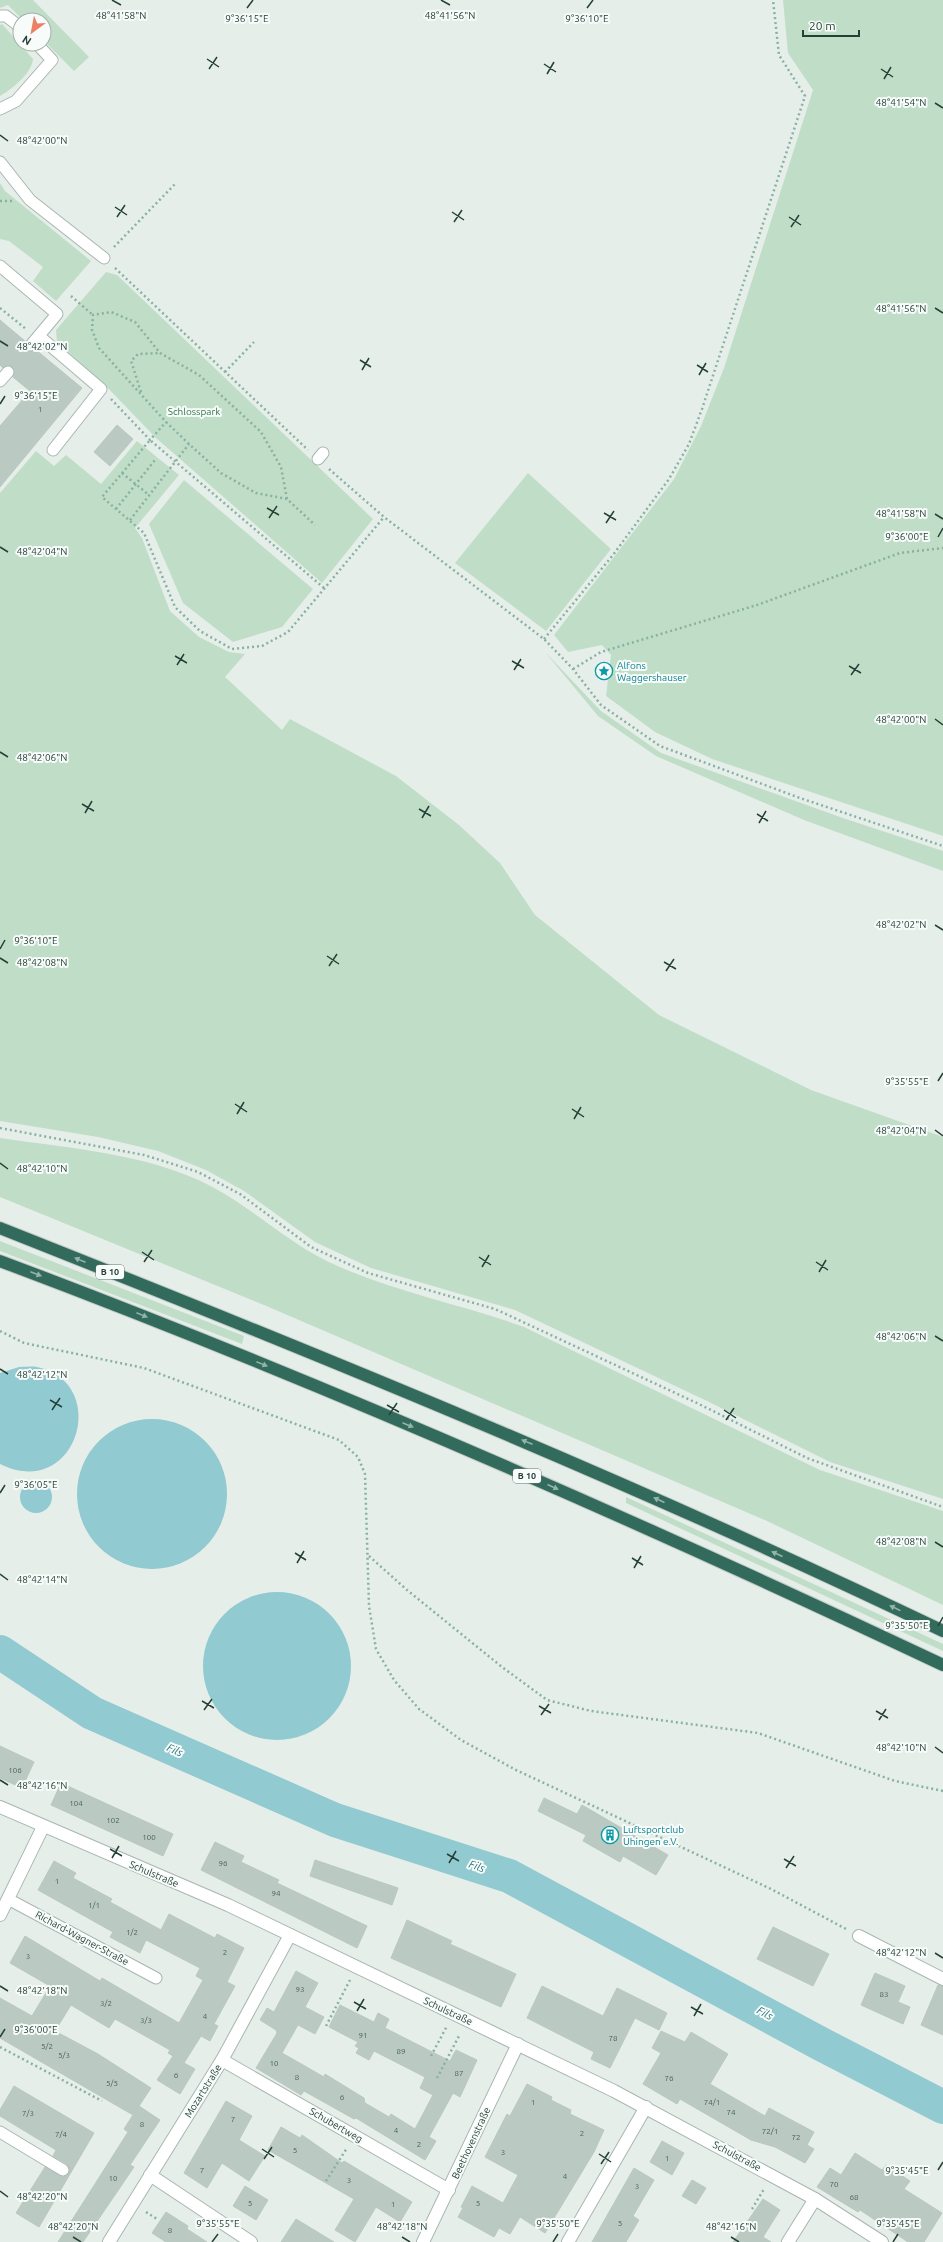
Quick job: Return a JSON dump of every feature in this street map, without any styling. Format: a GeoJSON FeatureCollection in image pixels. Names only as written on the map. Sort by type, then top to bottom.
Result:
{"type":"FeatureCollection","features":[{"type":"Feature","properties":{"kind":"highway","name":"B 10"},"geometry":{"type":"LineString","coordinates":[[0,1228],[228,1318],[551,1452],[838,1581],[943,1631]]}},
{"type":"Feature","properties":{"kind":"highway","name":"B 10"},"geometry":{"type":"LineString","coordinates":[[0,1260],[106,1300],[280,1371],[535,1479],[827,1610],[943,1665]]}},
{"type":"Feature","properties":{"kind":"street","name":"Schulstraße"},"geometry":{"type":"LineString","coordinates":[[0,1807],[43,1827],[228,1905],[646,2107],[815,2199],[882,2242]]}},
{"type":"Feature","properties":{"kind":"street"},"geometry":{"type":"LineString","coordinates":[[0,1914],[43,1827]]}},
{"type":"Feature","properties":{"kind":"street","name":"Mozartstraße"},"geometry":{"type":"LineString","coordinates":[[109,2242],[222,2060],[290,1935]]}},
{"type":"Feature","properties":{"kind":"street"},"geometry":{"type":"LineString","coordinates":[[859,1936],[943,1979]]}},
{"type":"Feature","properties":{"kind":"street","name":"Beethovenstraße"},"geometry":{"type":"LineString","coordinates":[[423,2242],[518,2044]]}},
{"type":"Feature","properties":{"kind":"street","name":"Schubertweg"},"geometry":{"type":"LineString","coordinates":[[222,2060],[449,2190]]}},
{"type":"Feature","properties":{"kind":"street"},"geometry":{"type":"LineString","coordinates":[[568,2242],[646,2107]]}},
{"type":"Feature","properties":{"kind":"street"},"geometry":{"type":"LineString","coordinates":[[150,2176],[251,2242]]}},
{"type":"Feature","properties":{"kind":"street"},"geometry":{"type":"LineString","coordinates":[[788,2242],[815,2199]]}},
{"type":"Feature","properties":{"kind":"lane"},"geometry":{"type":"LineString","coordinates":[[0,16],[6,16],[12,21]]}},
{"type":"Feature","properties":{"kind":"lane"},"geometry":{"type":"LineString","coordinates":[[0,109],[16,101],[52,60],[44,52]]}},
{"type":"Feature","properties":{"kind":"lane"},"geometry":{"type":"LineString","coordinates":[[0,162],[30,200],[104,258]]}},
{"type":"Feature","properties":{"kind":"lane"},"geometry":{"type":"LineString","coordinates":[[0,266],[57,314],[35,340],[101,389],[52,450]]}},
{"type":"Feature","properties":{"kind":"lane"},"geometry":{"type":"LineString","coordinates":[[0,381],[8,372]]}},
{"type":"Feature","properties":{"kind":"lane","name":"Richard-Wagner-Straße"},"geometry":{"type":"LineString","coordinates":[[8,1899],[156,1978]]}},
{"type":"Feature","properties":{"kind":"lane"},"geometry":{"type":"LineString","coordinates":[[0,2132],[64,2170]]}},
{"type":"Feature","properties":{"kind":"path"},"geometry":{"type":"LineString","coordinates":[[544,639],[613,555],[669,479],[689,444],[702,409],[806,96],[780,55],[773,0]]}},
{"type":"Feature","properties":{"kind":"path"},"geometry":{"type":"LineString","coordinates":[[176,184],[104,258],[225,372],[320,456],[384,517],[544,639],[573,669],[601,705],[660,746],[800,798],[943,846]]}},
{"type":"Feature","properties":{"kind":"path"},"geometry":{"type":"LineString","coordinates":[[71,296],[93,316]]}},
{"type":"Feature","properties":{"kind":"path"},"geometry":{"type":"LineString","coordinates":[[0,308],[35,340]]}},
{"type":"Feature","properties":{"kind":"path"},"geometry":{"type":"LineString","coordinates":[[93,316],[111,312],[135,322],[160,353],[199,375],[261,432],[281,467],[287,499]]}},
{"type":"Feature","properties":{"kind":"path"},"geometry":{"type":"LineString","coordinates":[[93,316],[92,330],[99,348],[166,422],[189,444],[221,472],[256,493],[287,499],[315,525]]}},
{"type":"Feature","properties":{"kind":"path"},"geometry":{"type":"LineString","coordinates":[[225,372],[254,342]]}},
{"type":"Feature","properties":{"kind":"path"},"geometry":{"type":"LineString","coordinates":[[142,395],[131,361],[138,354],[160,353]]}},
{"type":"Feature","properties":{"kind":"path"},"geometry":{"type":"LineString","coordinates":[[101,389],[150,440],[324,588]]}},
{"type":"Feature","properties":{"kind":"path"},"geometry":{"type":"LineString","coordinates":[[166,422],[102,497],[144,533],[176,607],[200,631],[232,649],[262,646],[288,632],[384,517]]}},
{"type":"Feature","properties":{"kind":"path"},"geometry":{"type":"LineString","coordinates":[[130,520],[189,444]]}},
{"type":"Feature","properties":{"kind":"path"},"geometry":{"type":"LineString","coordinates":[[116,509],[155,460]]}},
{"type":"Feature","properties":{"kind":"path"},"geometry":{"type":"LineString","coordinates":[[122,472],[149,495]]}},
{"type":"Feature","properties":{"kind":"path"},"geometry":{"type":"LineString","coordinates":[[573,669],[601,652],[757,605],[900,553],[943,548]]}},
{"type":"Feature","properties":{"kind":"path"},"geometry":{"type":"LineString","coordinates":[[0,1128],[144,1155],[198,1172],[240,1194],[311,1247],[368,1273],[494,1309],[685,1397],[807,1458],[943,1507]]}},
{"type":"Feature","properties":{"kind":"path"},"geometry":{"type":"LineString","coordinates":[[0,1331],[24,1344],[144,1368],[339,1440],[358,1458],[365,1474],[369,1606],[376,1649],[394,1680],[419,1709],[461,1740],[516,1770],[771,1889],[859,1936]]}},
{"type":"Feature","properties":{"kind":"path"},"geometry":{"type":"LineString","coordinates":[[368,1555],[407,1590],[502,1667],[547,1700],[591,1711],[758,1734],[895,1781],[943,1791]]}},
{"type":"Feature","properties":{"kind":"path"},"geometry":{"type":"LineString","coordinates":[[326,2026],[356,1967]]}},
{"type":"Feature","properties":{"kind":"path"},"geometry":{"type":"LineString","coordinates":[[431,2056],[453,2013]]}},
{"type":"Feature","properties":{"kind":"path"},"geometry":{"type":"LineString","coordinates":[[437,2078],[467,2020]]}},
{"type":"Feature","properties":{"kind":"path"},"geometry":{"type":"LineString","coordinates":[[0,2047],[102,2101]]}},
{"type":"Feature","properties":{"kind":"path"},"geometry":{"type":"LineString","coordinates":[[326,2181],[354,2136]]}},
{"type":"Feature","properties":{"kind":"path"},"geometry":{"type":"LineString","coordinates":[[752,2209],[773,2175]]}},
{"type":"Feature","properties":{"kind":"green space"},"geometry":{"type":"Polygon","coordinates":[[[0,0],[33,0],[45,12],[15,12],[8,5],[0,8],[0,0]]]}},
{"type":"Feature","properties":{"kind":"green space"},"geometry":{"type":"Polygon","coordinates":[[[783,0],[943,0],[943,836],[712,759],[655,732],[606,696],[611,655],[602,645],[568,652],[554,635],[674,479],[701,426],[724,368],[813,90],[788,53],[783,0]]]}},
{"type":"Feature","properties":{"kind":"green space"},"geometry":{"type":"Polygon","coordinates":[[[52,19],[89,57],[74,71],[52,49],[52,19]]]}},
{"type":"Feature","properties":{"kind":"green space"},"geometry":{"type":"Polygon","coordinates":[[[2,24],[12,35],[12,52],[27,52],[33,59],[29,70],[25,75],[15,85],[0,96],[0,25],[2,24]]]}},
{"type":"Feature","properties":{"kind":"green space"},"geometry":{"type":"Polygon","coordinates":[[[0,183],[5,191],[91,261],[56,301],[33,281],[43,267],[9,241],[0,239],[0,183]]]}},
{"type":"Feature","properties":{"kind":"green space","name":"Schlosspark"},"geometry":{"type":"Polygon","coordinates":[[[106,272],[117,275],[373,519],[322,583],[156,438],[104,384],[57,342],[56,330],[106,272]]]}},
{"type":"Feature","properties":{"kind":"green space"},"geometry":{"type":"Polygon","coordinates":[[[137,441],[179,475],[135,528],[142,538],[170,611],[199,637],[229,652],[245,654],[225,677],[282,730],[290,719],[396,776],[459,825],[500,863],[535,915],[659,1015],[811,1090],[943,1137],[943,1499],[830,1462],[707,1401],[515,1310],[371,1268],[315,1242],[244,1191],[206,1170],[158,1151],[98,1137],[0,1121],[0,493],[36,451],[54,466],[66,455],[101,484],[137,441]]]}},
{"type":"Feature","properties":{"kind":"green space"},"geometry":{"type":"Polygon","coordinates":[[[528,473],[611,549],[546,631],[455,563],[528,473]]]}},
{"type":"Feature","properties":{"kind":"green space"},"geometry":{"type":"Polygon","coordinates":[[[184,480],[313,589],[282,627],[233,642],[183,603],[149,524],[184,480]]]}},
{"type":"Feature","properties":{"kind":"green space"},"geometry":{"type":"Polygon","coordinates":[[[545,652],[601,711],[661,753],[843,818],[943,851],[943,871],[804,820],[656,756],[598,716],[545,652]]]}},
{"type":"Feature","properties":{"kind":"green space"},"geometry":{"type":"Polygon","coordinates":[[[0,1138],[116,1155],[173,1170],[200,1181],[225,1194],[324,1260],[362,1276],[408,1292],[524,1327],[820,1470],[943,1511],[943,1605],[767,1521],[264,1305],[0,1197],[0,1138]]]}},
{"type":"Feature","properties":{"kind":"green space"},"geometry":{"type":"Polygon","coordinates":[[[0,1241],[244,1336],[242,1344],[0,1251],[0,1241]]]}},
{"type":"Feature","properties":{"kind":"green space"},"geometry":{"type":"Polygon","coordinates":[[[626,1497],[943,1644],[943,1651],[626,1503],[626,1497]]]}},
{"type":"Feature","properties":{"kind":"water"},"geometry":{"type":"Polygon","coordinates":[[[19,1367],[37,1367],[60,1377],[74,1394],[79,1415],[76,1436],[65,1454],[49,1467],[27,1471],[0,1464],[0,1373],[19,1367]]]}},
{"type":"Feature","properties":{"kind":"water"},"geometry":{"type":"Polygon","coordinates":[[[145,1419],[159,1419],[174,1422],[187,1428],[200,1436],[210,1446],[224,1472],[227,1494],[226,1509],[221,1523],[210,1542],[200,1552],[174,1566],[159,1569],[145,1569],[130,1566],[117,1560],[104,1552],[94,1542],[80,1516],[77,1501],[77,1487],[80,1472],[86,1459],[94,1446],[104,1436],[130,1422],[145,1419]]]}},
{"type":"Feature","properties":{"kind":"water"},"geometry":{"type":"Polygon","coordinates":[[[33,1481],[39,1481],[49,1488],[52,1497],[51,1503],[45,1510],[39,1513],[33,1513],[23,1506],[20,1500],[20,1494],[27,1484],[33,1481]]]}},
{"type":"Feature","properties":{"kind":"water"},"geometry":{"type":"Polygon","coordinates":[[[284,1592],[306,1597],[330,1613],[346,1637],[350,1651],[350,1681],[346,1695],[330,1719],[306,1735],[292,1739],[270,1740],[248,1735],[242,1732],[230,1724],[219,1713],[208,1695],[204,1681],[203,1659],[208,1637],[211,1631],[219,1619],[230,1608],[248,1597],[262,1593],[284,1592]]]}},
{"type":"Feature","properties":{"kind":"building"},"geometry":{"type":"Polygon","coordinates":[[[0,320],[25,341],[24,347],[27,351],[30,352],[36,350],[82,388],[0,487],[0,426],[30,391],[13,377],[15,370],[12,367],[6,365],[3,368],[0,365],[0,320]]]}},
{"type":"Feature","properties":{"kind":"building"},"geometry":{"type":"Polygon","coordinates":[[[117,425],[133,439],[110,466],[94,452],[117,425]]]}},
{"type":"Feature","properties":{"kind":"building"},"geometry":{"type":"Polygon","coordinates":[[[0,1746],[34,1762],[22,1788],[0,1778],[0,1746]]]}},
{"type":"Feature","properties":{"kind":"building"},"geometry":{"type":"Polygon","coordinates":[[[61,1783],[173,1834],[163,1856],[51,1805],[61,1783]]]}},
{"type":"Feature","properties":{"kind":"building","name":"Luftsportclub Uhingen e.V."},"geometry":{"type":"Polygon","coordinates":[[[544,1798],[577,1814],[582,1805],[668,1855],[656,1875],[623,1856],[620,1862],[583,1841],[586,1835],[538,1811],[544,1798]]]}},
{"type":"Feature","properties":{"kind":"building"},"geometry":{"type":"Polygon","coordinates":[[[215,1842],[244,1856],[241,1862],[279,1880],[277,1883],[367,1926],[357,1948],[201,1870],[215,1842]]]}},
{"type":"Feature","properties":{"kind":"building"},"geometry":{"type":"Polygon","coordinates":[[[315,1860],[398,1888],[392,1905],[310,1876],[315,1860]]]}},
{"type":"Feature","properties":{"kind":"building"},"geometry":{"type":"Polygon","coordinates":[[[54,1861],[76,1873],[73,1878],[112,1899],[110,1902],[161,1930],[169,1914],[215,1938],[217,1934],[244,1948],[227,1982],[235,1986],[214,2024],[218,2026],[210,2041],[201,2036],[184,2063],[195,2069],[180,2094],[157,2080],[173,2056],[168,2053],[170,2050],[115,2019],[109,2028],[71,2005],[55,2031],[98,2054],[151,2088],[139,2106],[160,2120],[130,2165],[134,2167],[83,2242],[58,2242],[128,2132],[124,2129],[133,2115],[0,2038],[0,1998],[32,2016],[50,1986],[10,1963],[25,1936],[100,1981],[102,1978],[179,2023],[203,1980],[196,1976],[200,1968],[146,1940],[140,1953],[110,1937],[113,1932],[38,1890],[54,1861]]]}},
{"type":"Feature","properties":{"kind":"building"},"geometry":{"type":"Polygon","coordinates":[[[407,1920],[452,1941],[450,1944],[516,1974],[501,2007],[391,1958],[407,1920]]]}},
{"type":"Feature","properties":{"kind":"building"},"geometry":{"type":"Polygon","coordinates":[[[773,1927],[829,1954],[813,1986],[757,1959],[773,1927]]]}},
{"type":"Feature","properties":{"kind":"building"},"geometry":{"type":"Polygon","coordinates":[[[296,1971],[318,1983],[305,2007],[324,2017],[315,2034],[298,2025],[282,2053],[324,2077],[325,2074],[364,2098],[365,2103],[389,2117],[391,2114],[415,2129],[433,2095],[420,2088],[425,2077],[374,2051],[369,2060],[356,2053],[359,2048],[355,2046],[358,2042],[329,2027],[340,2005],[374,2022],[378,2013],[389,2019],[385,2028],[450,2061],[456,2050],[477,2060],[460,2097],[453,2093],[429,2137],[436,2141],[425,2160],[356,2118],[354,2119],[304,2091],[301,2095],[256,2068],[277,2033],[276,2030],[260,2020],[267,2008],[274,2012],[296,1971]]]}},
{"type":"Feature","properties":{"kind":"building"},"geometry":{"type":"Polygon","coordinates":[[[875,1973],[905,1986],[898,2002],[910,2007],[903,2024],[861,2005],[875,1973]]]}},
{"type":"Feature","properties":{"kind":"building"},"geometry":{"type":"Polygon","coordinates":[[[938,1985],[943,1986],[943,2035],[921,2025],[938,1985]]]}},
{"type":"Feature","properties":{"kind":"building"},"geometry":{"type":"Polygon","coordinates":[[[542,1986],[603,2016],[617,1988],[667,2013],[659,2030],[635,2018],[610,2068],[591,2059],[594,2052],[527,2018],[542,1986]]]}},
{"type":"Feature","properties":{"kind":"building"},"geometry":{"type":"Polygon","coordinates":[[[661,2031],[685,2042],[691,2032],[728,2054],[710,2084],[765,2116],[769,2108],[814,2132],[807,2145],[814,2149],[805,2163],[775,2147],[751,2140],[680,2099],[677,2104],[643,2084],[661,2053],[652,2048],[661,2031]]]}},
{"type":"Feature","properties":{"kind":"building"},"geometry":{"type":"Polygon","coordinates":[[[527,2084],[552,2097],[551,2100],[571,2110],[570,2114],[604,2130],[594,2152],[545,2233],[520,2217],[510,2234],[499,2228],[494,2237],[458,2217],[463,2208],[461,2207],[472,2186],[503,2203],[518,2175],[485,2157],[507,2114],[510,2116],[527,2084]]]}},
{"type":"Feature","properties":{"kind":"building"},"geometry":{"type":"Polygon","coordinates":[[[14,2086],[94,2133],[39,2227],[16,2213],[45,2167],[62,2177],[67,2176],[70,2170],[67,2164],[53,2156],[56,2150],[0,2116],[0,2110],[14,2086]]]}},
{"type":"Feature","properties":{"kind":"building"},"geometry":{"type":"Polygon","coordinates":[[[226,2101],[252,2116],[239,2140],[265,2156],[249,2181],[222,2163],[207,2188],[184,2173],[226,2101]]]}},
{"type":"Feature","properties":{"kind":"building"},"geometry":{"type":"Polygon","coordinates":[[[281,2127],[300,2138],[302,2135],[342,2163],[344,2161],[412,2202],[400,2222],[376,2207],[355,2242],[335,2230],[354,2199],[268,2150],[281,2127]]]}},
{"type":"Feature","properties":{"kind":"building"},"geometry":{"type":"Polygon","coordinates":[[[662,2141],[684,2153],[672,2175],[650,2162],[662,2141]]]}},
{"type":"Feature","properties":{"kind":"building"},"geometry":{"type":"Polygon","coordinates":[[[855,2153],[882,2170],[886,2165],[910,2181],[904,2189],[942,2213],[924,2242],[908,2242],[860,2210],[858,2212],[817,2187],[830,2168],[841,2175],[855,2153]]]}},
{"type":"Feature","properties":{"kind":"building"},"geometry":{"type":"Polygon","coordinates":[[[634,2168],[654,2180],[633,2216],[639,2220],[626,2242],[592,2242],[634,2168]]]}},
{"type":"Feature","properties":{"kind":"building"},"geometry":{"type":"Polygon","coordinates":[[[692,2180],[706,2188],[696,2204],[682,2196],[692,2180]]]}},
{"type":"Feature","properties":{"kind":"building"},"geometry":{"type":"Polygon","coordinates":[[[245,2186],[268,2200],[256,2220],[233,2206],[245,2186]]]}},
{"type":"Feature","properties":{"kind":"building"},"geometry":{"type":"Polygon","coordinates":[[[763,2199],[780,2210],[763,2237],[771,2242],[733,2242],[763,2199]]]}},
{"type":"Feature","properties":{"kind":"building"},"geometry":{"type":"Polygon","coordinates":[[[166,2212],[188,2226],[187,2229],[207,2242],[166,2242],[152,2233],[166,2212]]]}},
{"type":"Feature","properties":{"kind":"building"},"geometry":{"type":"Polygon","coordinates":[[[296,2219],[334,2242],[281,2242],[296,2219]]]}},
{"type":"Feature","properties":{"kind":"waterway","name":"Fils"},"geometry":{"type":"LineString","coordinates":[[0,1652],[92,1713],[335,1820],[509,1876],[821,2044],[943,2107]]}},
{"type":"Feature","properties":{"kind":"place","name":"Alfons Waggershauser"},"geometry":{"type":"Point","coordinates":[604,671]}},
{"type":"Feature","properties":{"kind":"place","name":"Luftsportclub Uhingen e.V."},"geometry":{"type":"Point","coordinates":[610,1835]}}]}
